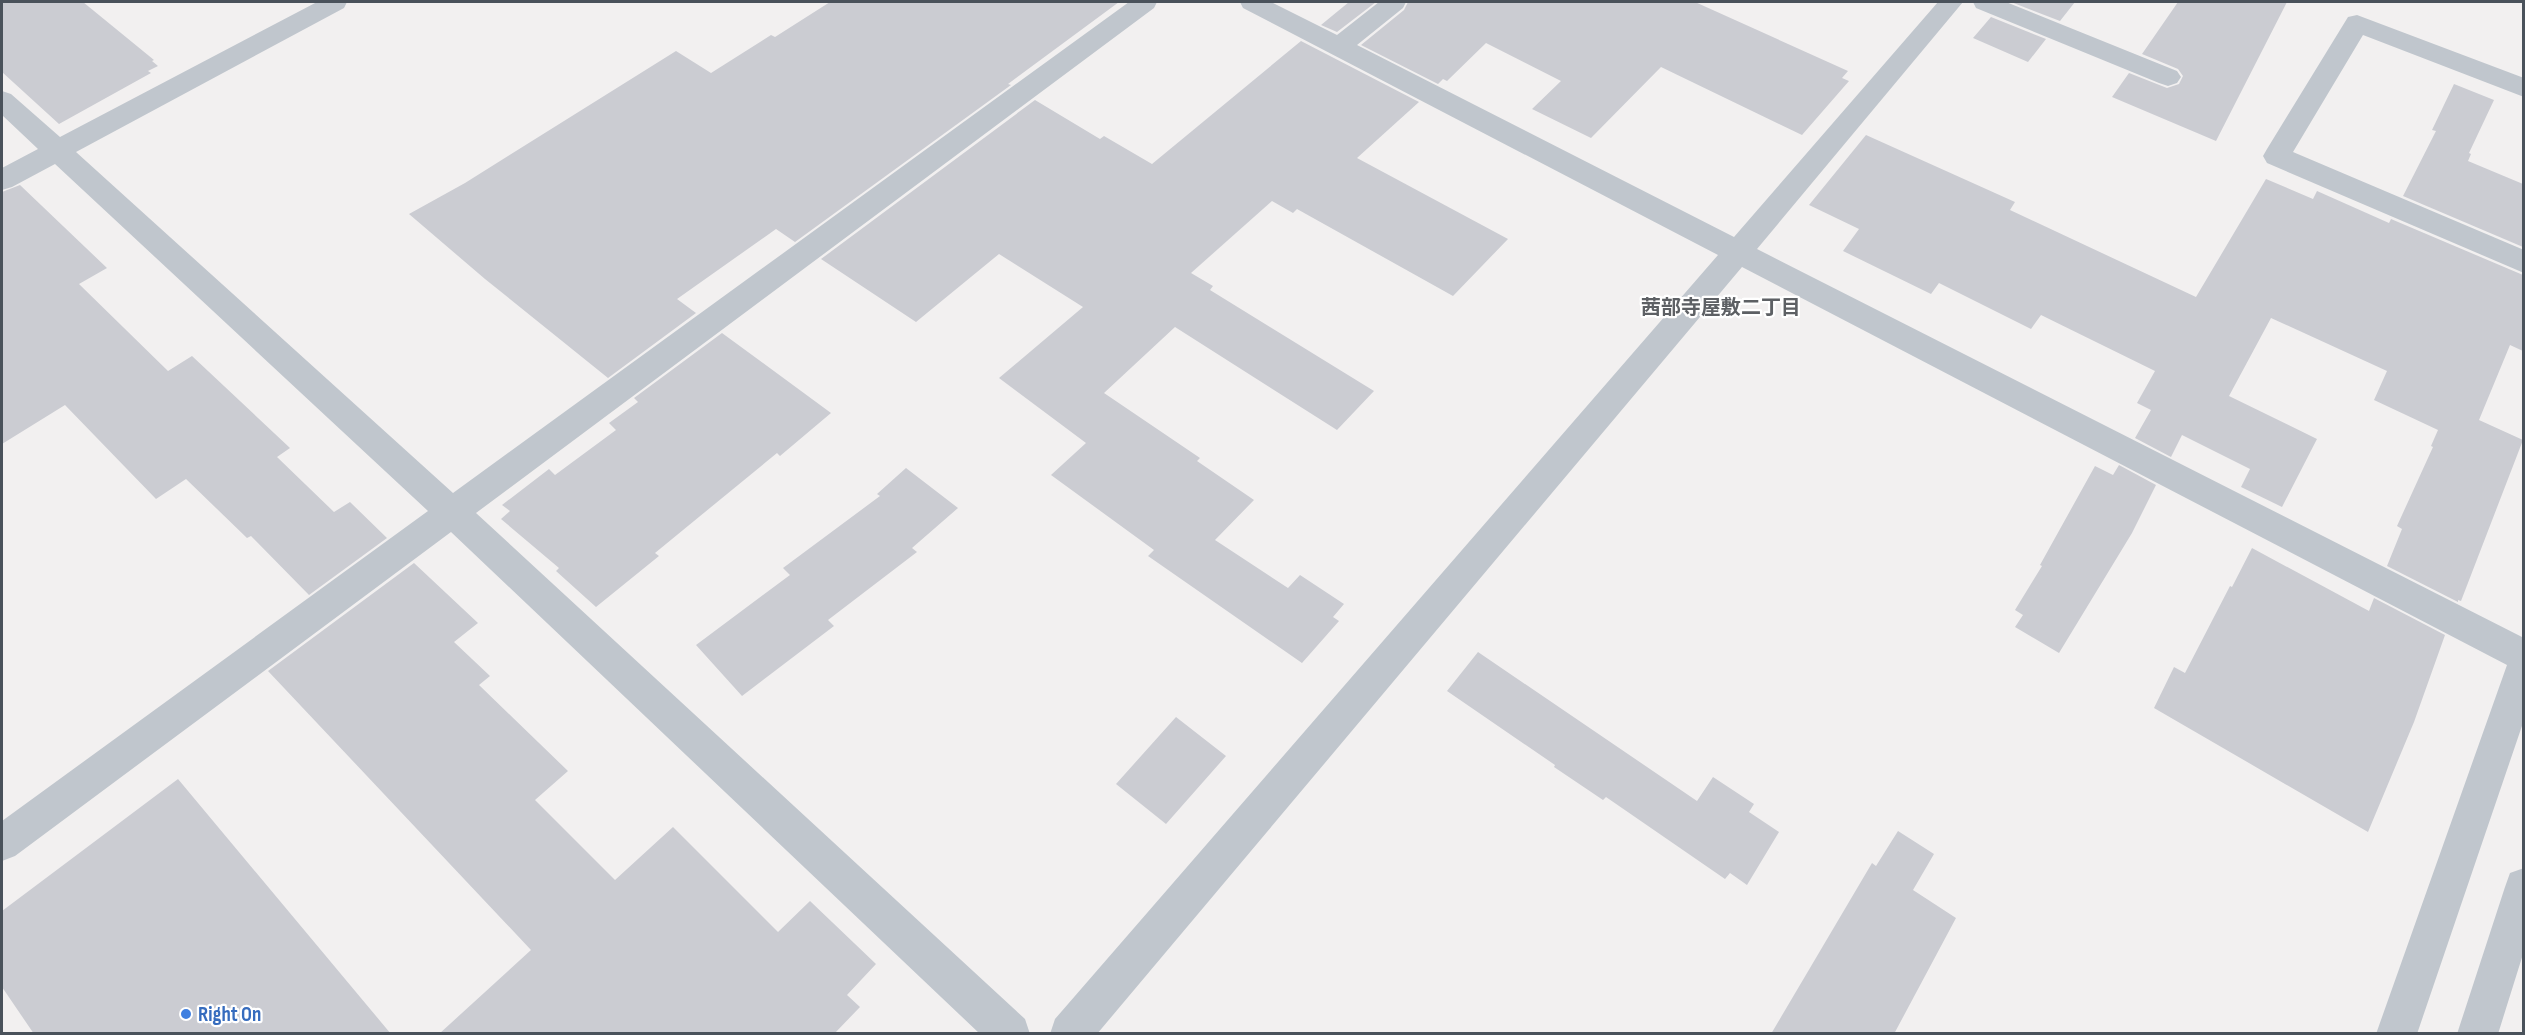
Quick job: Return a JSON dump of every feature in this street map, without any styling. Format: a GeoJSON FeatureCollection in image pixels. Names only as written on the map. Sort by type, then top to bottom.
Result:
{"type":"FeatureCollection","features":[{"type":"Feature","properties":{"kind":"street"},"geometry":{"type":"LineString","coordinates":[[2,180],[335,2]]}},
{"type":"Feature","properties":{"kind":"street"},"geometry":{"type":"LineString","coordinates":[[2,843],[1145,2]]}},
{"type":"Feature","properties":{"kind":"street"},"geometry":{"type":"LineString","coordinates":[[1252,2],[2523,656]]}},
{"type":"Feature","properties":{"kind":"street"},"geometry":{"type":"LineString","coordinates":[[1339,47],[1394,2]]}},
{"type":"Feature","properties":{"kind":"street"},"geometry":{"type":"LineString","coordinates":[[1070,1034],[1951,2]]}},
{"type":"Feature","properties":{"kind":"street"},"geometry":{"type":"LineString","coordinates":[[1985,2],[2168,77]]}},
{"type":"Feature","properties":{"kind":"street"},"geometry":{"type":"LineString","coordinates":[[2523,88],[2357,23],[2277,156],[2523,261]]}},
{"type":"Feature","properties":{"kind":"street"},"geometry":{"type":"LineString","coordinates":[[2,100],[451,511],[1010,1034]]}},
{"type":"Feature","properties":{"kind":"street"},"geometry":{"type":"LineString","coordinates":[[2396,1034],[2523,667]]}},
{"type":"Feature","properties":{"kind":"street"},"geometry":{"type":"LineString","coordinates":[[2477,1034],[2523,887]]}},
{"type":"Feature","properties":{"kind":"building"},"geometry":{"type":"Polygon","coordinates":[[[2,2],[83,2],[154,60],[152,61],[158,66],[148,71],[151,73],[59,124],[2,72],[2,2]]]}},
{"type":"Feature","properties":{"kind":"building"},"geometry":{"type":"Polygon","coordinates":[[[830,2],[1119,2],[1008,84],[1011,85],[795,242],[776,229],[677,299],[696,313],[608,378],[485,279],[409,214],[465,183],[676,51],[711,73],[771,35],[775,37],[830,2]]]}},
{"type":"Feature","properties":{"kind":"building"},"geometry":{"type":"Polygon","coordinates":[[[1349,2],[1376,2],[1337,32],[1321,25],[1349,2]]]}},
{"type":"Feature","properties":{"kind":"building"},"geometry":{"type":"Polygon","coordinates":[[[1408,2],[1695,2],[1848,71],[1842,78],[1849,81],[1802,135],[1661,67],[1591,138],[1532,109],[1561,81],[1486,43],[1447,81],[1443,79],[1438,84],[1361,45],[1404,10],[1408,2]]]}},
{"type":"Feature","properties":{"kind":"building"},"geometry":{"type":"Polygon","coordinates":[[[2011,2],[2075,2],[2060,21],[2011,2]]]}},
{"type":"Feature","properties":{"kind":"building"},"geometry":{"type":"Polygon","coordinates":[[[2178,2],[2287,2],[2216,141],[2112,97],[2129,73],[2167,88],[2179,84],[2183,76],[2178,69],[2142,54],[2178,2]]]}},
{"type":"Feature","properties":{"kind":"building"},"geometry":{"type":"Polygon","coordinates":[[[1991,17],[2046,39],[2028,62],[1973,38],[1991,17]]]}},
{"type":"Feature","properties":{"kind":"building"},"geometry":{"type":"Polygon","coordinates":[[[1301,41],[1419,102],[1357,158],[1508,239],[1453,296],[1297,209],[1293,213],[1272,201],[1191,273],[1213,286],[1210,290],[1374,391],[1337,430],[1175,327],[1104,393],[1200,458],[1197,461],[1254,500],[1215,540],[1288,588],[1300,575],[1344,604],[1333,617],[1339,621],[1302,663],[1148,556],[1154,550],[1051,475],[1086,443],[999,378],[1083,307],[999,254],[916,322],[821,259],[1035,100],[1100,139],[1104,136],[1152,164],[1301,41]]]}},
{"type":"Feature","properties":{"kind":"building"},"geometry":{"type":"Polygon","coordinates":[[[2454,84],[2494,100],[2469,153],[2471,154],[2468,161],[2523,184],[2523,247],[2403,196],[2436,131],[2432,130],[2454,84]]]}},
{"type":"Feature","properties":{"kind":"building"},"geometry":{"type":"Polygon","coordinates":[[[1866,135],[2015,202],[2010,210],[2196,297],[2266,179],[2313,199],[2317,191],[2389,223],[2391,219],[2523,275],[2523,351],[2510,345],[2479,420],[2523,440],[2461,601],[2458,600],[2458,602],[2387,566],[2402,529],[2397,526],[2433,447],[2431,446],[2438,430],[2374,400],[2387,371],[2271,318],[2229,396],[2317,439],[2282,507],[2241,487],[2250,469],[2182,435],[2171,457],[2135,438],[2151,410],[2137,403],[2155,371],[2041,315],[2031,329],[1939,283],[1931,294],[1843,251],[1859,229],[1809,205],[1866,135]]]}},
{"type":"Feature","properties":{"kind":"building"},"geometry":{"type":"Polygon","coordinates":[[[20,185],[107,268],[79,284],[168,371],[192,356],[290,448],[277,457],[334,512],[350,502],[387,538],[309,595],[251,536],[247,538],[186,479],[156,499],[65,405],[2,444],[2,192],[20,185]]]}},
{"type":"Feature","properties":{"kind":"building"},"geometry":{"type":"Polygon","coordinates":[[[722,333],[831,413],[780,456],[777,453],[655,553],[659,556],[596,607],[556,571],[559,568],[501,519],[510,511],[502,505],[549,469],[555,475],[616,430],[609,423],[638,402],[634,398],[722,333]]]}},
{"type":"Feature","properties":{"kind":"building"},"geometry":{"type":"Polygon","coordinates":[[[2119,465],[2156,485],[2132,533],[2059,653],[2015,627],[2023,615],[2015,610],[2042,566],[2040,565],[2095,466],[2113,475],[2119,465]]]}},
{"type":"Feature","properties":{"kind":"building"},"geometry":{"type":"Polygon","coordinates":[[[906,468],[958,508],[912,548],[917,552],[828,620],[834,626],[742,696],[696,645],[790,575],[783,568],[880,496],[877,494],[906,468]]]}},
{"type":"Feature","properties":{"kind":"building"},"geometry":{"type":"Polygon","coordinates":[[[2252,548],[2369,611],[2374,598],[2445,635],[2414,722],[2368,832],[2154,708],[2174,667],[2185,673],[2252,548]]]}},
{"type":"Feature","properties":{"kind":"building"},"geometry":{"type":"Polygon","coordinates":[[[414,563],[478,623],[454,642],[490,676],[479,685],[568,771],[535,800],[615,880],[673,827],[778,932],[810,901],[876,964],[847,995],[860,1007],[834,1034],[439,1034],[531,950],[268,671],[414,563]]]}},
{"type":"Feature","properties":{"kind":"building"},"geometry":{"type":"Polygon","coordinates":[[[1478,652],[1697,801],[1713,777],[1754,804],[1749,812],[1779,832],[1747,885],[1730,873],[1725,879],[1606,797],[1603,800],[1554,767],[1555,765],[1447,691],[1478,652]]]}},
{"type":"Feature","properties":{"kind":"building"},"geometry":{"type":"Polygon","coordinates":[[[1176,717],[1226,756],[1166,824],[1116,784],[1176,717]]]}},
{"type":"Feature","properties":{"kind":"building"},"geometry":{"type":"Polygon","coordinates":[[[178,779],[391,1034],[34,1034],[2,987],[2,911],[178,779]]]}},
{"type":"Feature","properties":{"kind":"building"},"geometry":{"type":"Polygon","coordinates":[[[1898,831],[1934,854],[1913,890],[1956,918],[1894,1034],[1771,1034],[1872,863],[1876,866],[1898,831]]]}},
{"type":"Feature","properties":{"kind":"place","name":"Right On"},"geometry":{"type":"Point","coordinates":[186,1014]}},
{"type":"Feature","properties":{"kind":"district","name":"茜部寺屋敷二丁目"},"geometry":{"type":"Point","coordinates":[1721,307]}}]}
